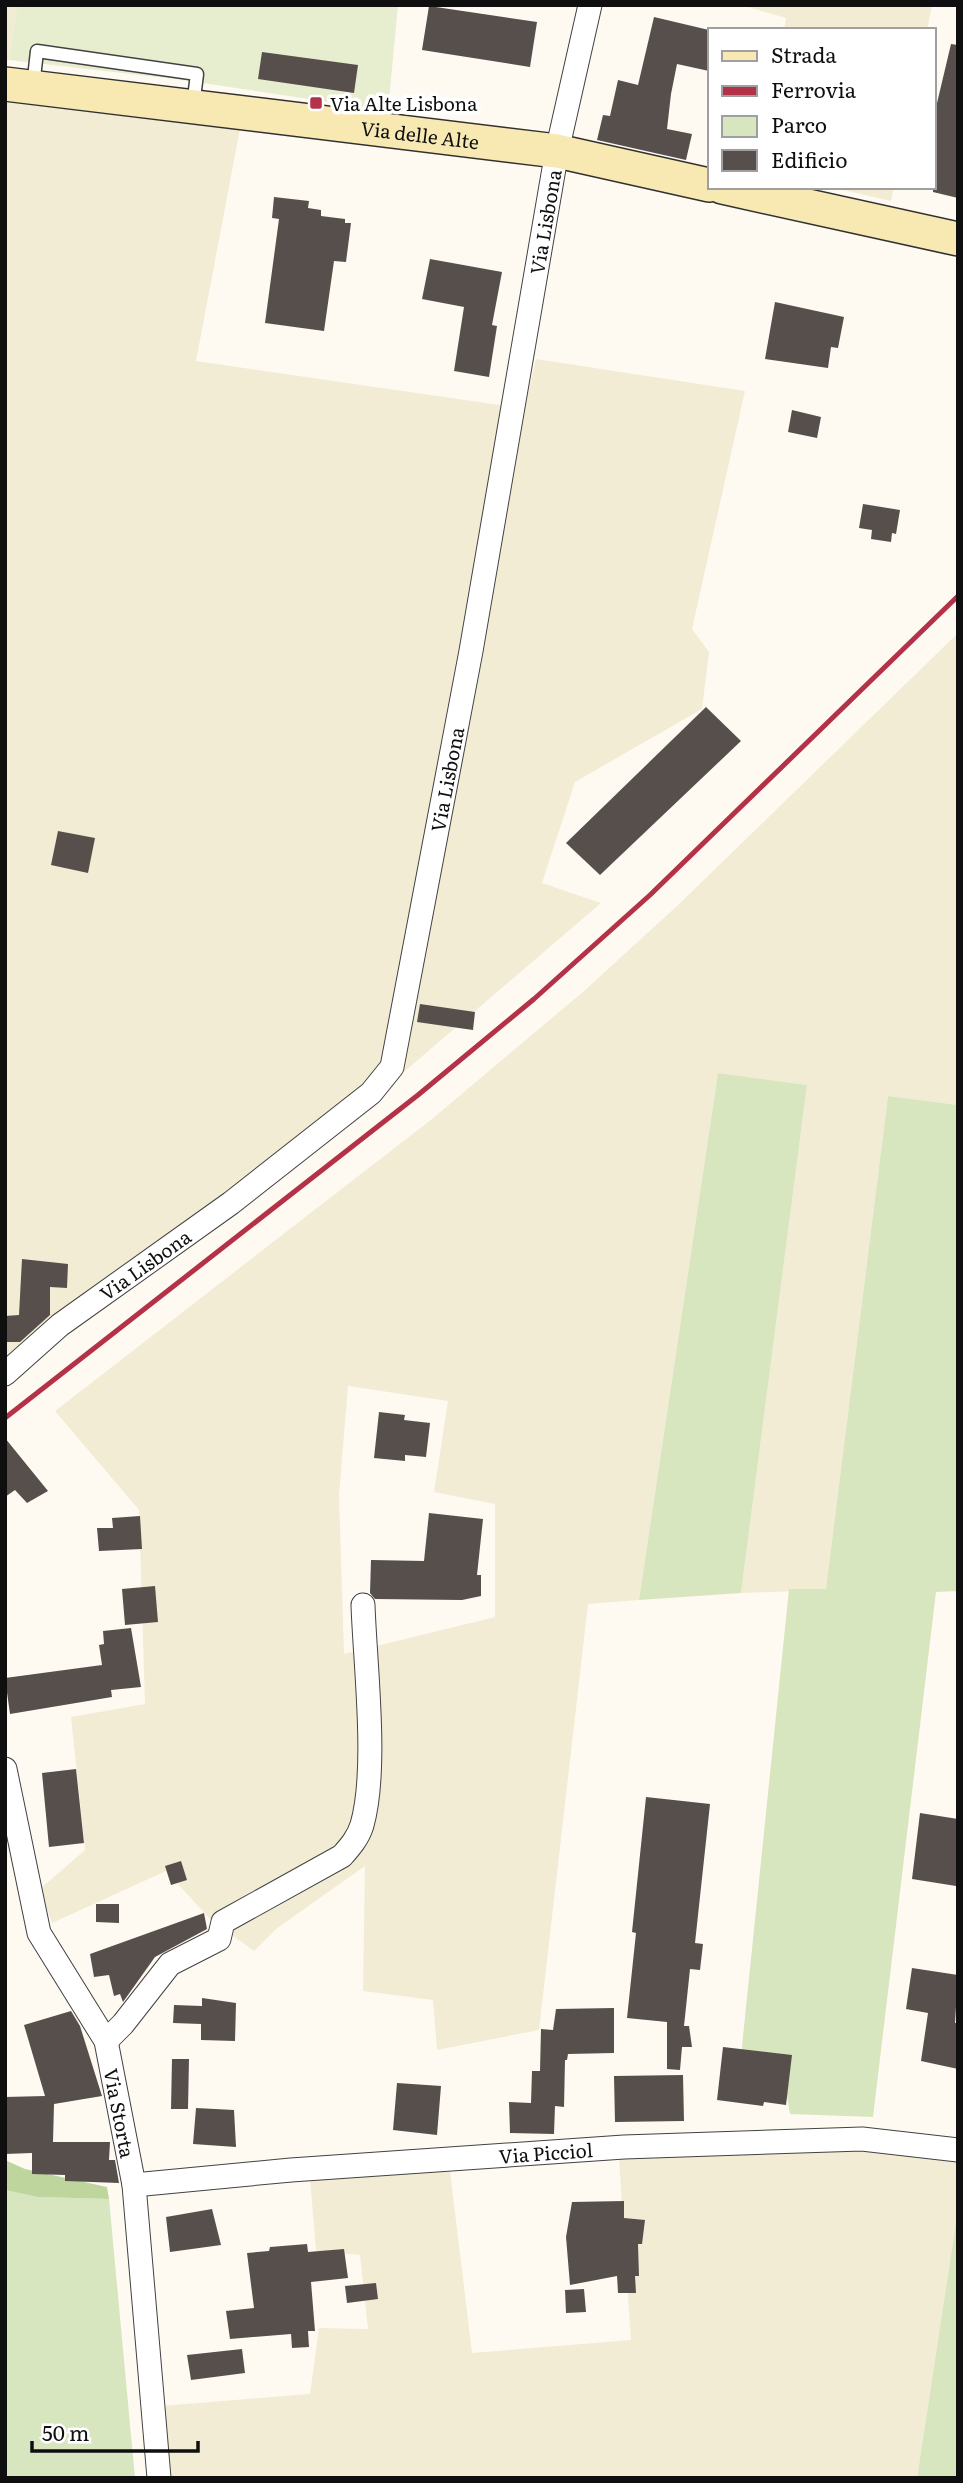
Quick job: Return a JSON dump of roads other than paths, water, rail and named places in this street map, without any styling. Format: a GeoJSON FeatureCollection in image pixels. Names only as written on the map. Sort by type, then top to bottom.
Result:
{"type":"FeatureCollection","features":[{"type":"Feature","properties":{"kind":"street","name":"Via Lisbona"},"geometry":{"type":"LineString","coordinates":[[5,1374],[60,1325],[231,1203],[371,1093],[391,1067],[471,651],[558,152],[590,5]]}},
{"type":"Feature","properties":{"kind":"street","name":"Via delle Alte"},"geometry":{"type":"LineString","coordinates":[[19,86],[558,152],[708,185]]}},
{"type":"Feature","properties":{"kind":"street"},"geometry":{"type":"LineString","coordinates":[[731,189],[958,239]]}},
{"type":"Feature","properties":{"kind":"street"},"geometry":{"type":"LineString","coordinates":[[106,2041],[123,2025],[170,1964],[219,1939],[223,1922],[342,1856],[354,1843],[362,1826],[369,1770],[363,1605]]}},
{"type":"Feature","properties":{"kind":"street","name":"Via Storta"},"geometry":{"type":"LineString","coordinates":[[5,1769],[39,1933],[106,2041],[134,2185],[159,2478]]}},
{"type":"Feature","properties":{"kind":"street","name":"Via Picciol"},"geometry":{"type":"LineString","coordinates":[[134,2185],[290,2170],[624,2147],[862,2138],[958,2150]]}},
{"type":"Feature","properties":{"kind":"railway"},"geometry":{"type":"LineString","coordinates":[[5,1418],[418,1095],[534,999],[650,895],[958,596]]}},
{"type":"Feature","properties":{"kind":"place","name":"Via Alte Lisbona"},"geometry":{"type":"Point","coordinates":[316,103]}}]}
